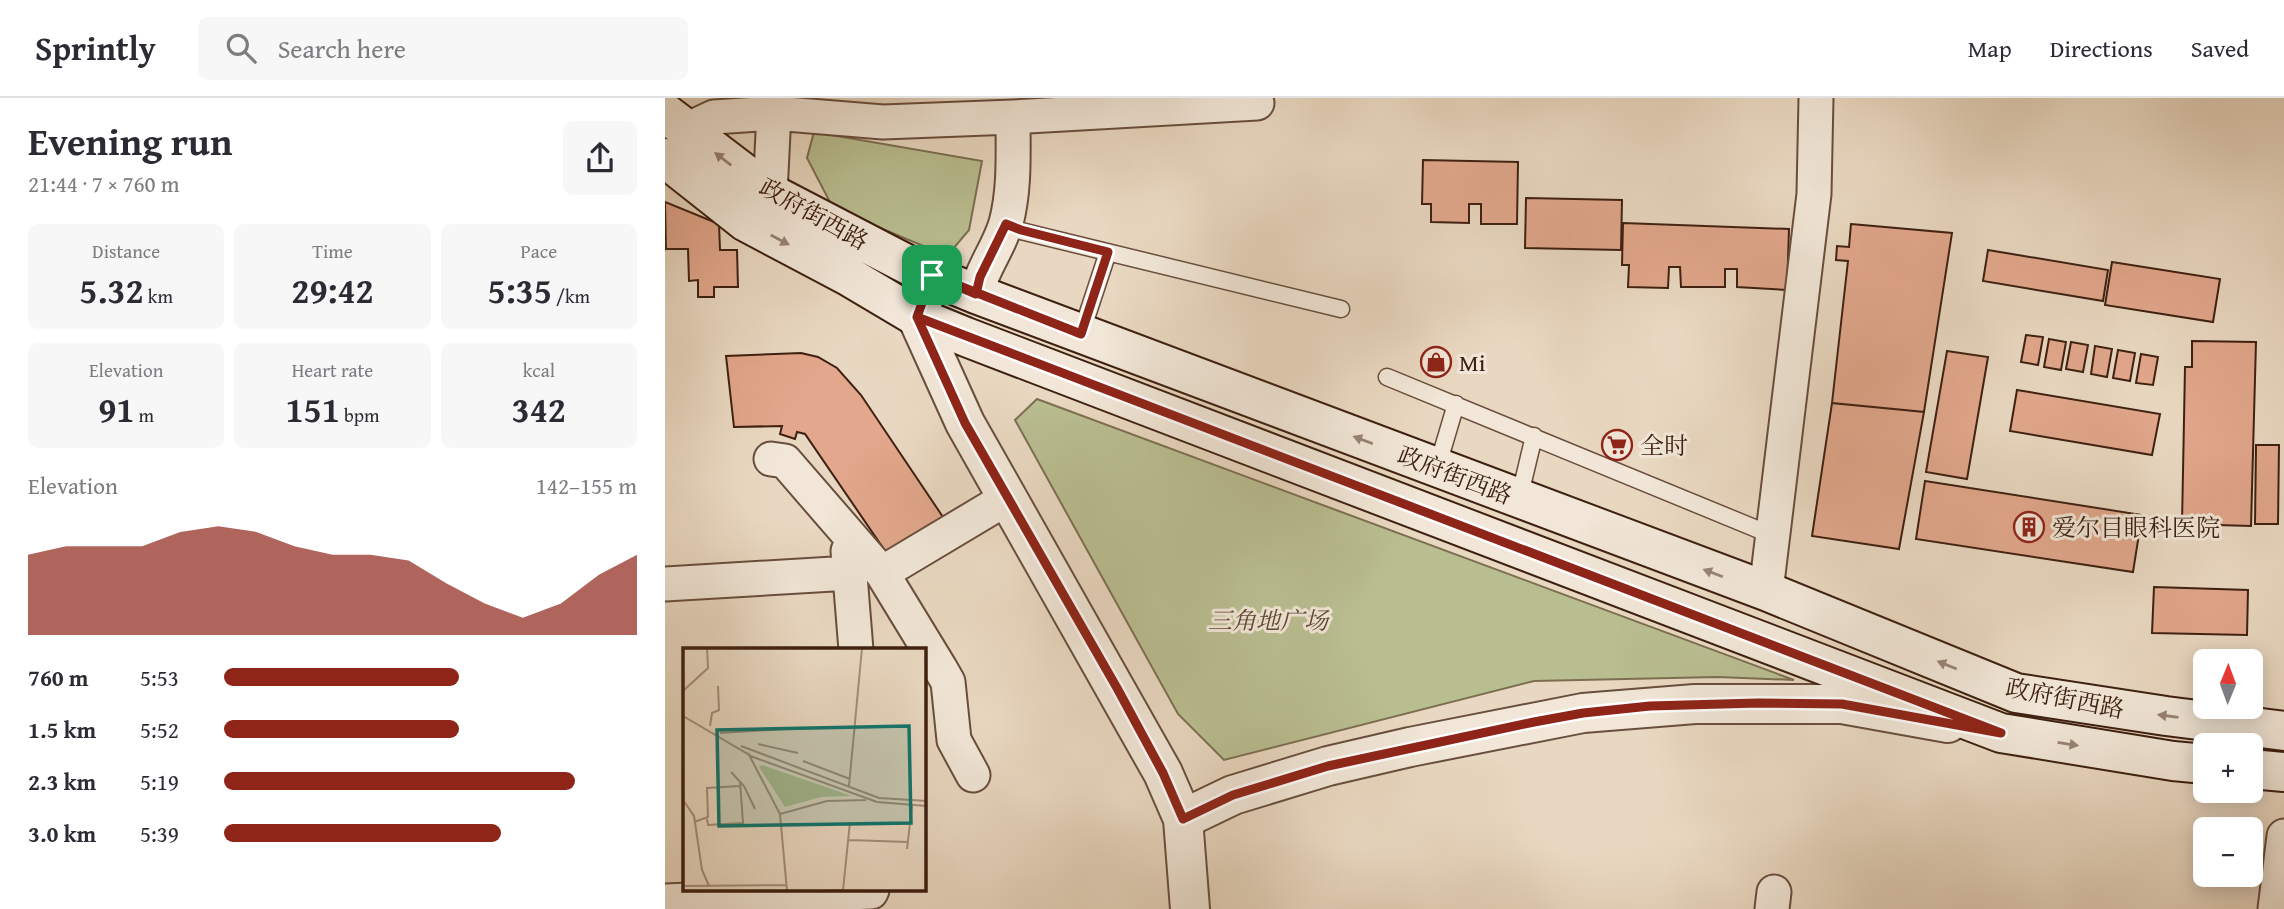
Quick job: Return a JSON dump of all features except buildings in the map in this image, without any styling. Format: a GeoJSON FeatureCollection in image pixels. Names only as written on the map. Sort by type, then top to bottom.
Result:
{"type":"FeatureCollection","features":[{"type":"Feature","properties":{"kind":"main road","name":"政府街西路"},"geometry":{"type":"LineString","coordinates":[[672,134],[770,193],[932,275],[976,294],[1766,592],[2016,693],[2284,732]]}},
{"type":"Feature","properties":{"kind":"main road","name":"政府街西路"},"geometry":{"type":"LineString","coordinates":[[672,134],[746,222],[848,276],[917,317],[2001,733],[2193,763]]}},
{"type":"Feature","properties":{"kind":"main road"},"geometry":{"type":"LineString","coordinates":[[932,275],[917,317],[965,423],[1156,761],[1183,819],[1190,909]]}},
{"type":"Feature","properties":{"kind":"main road"},"geometry":{"type":"LineString","coordinates":[[1183,819],[1233,795],[1342,763],[1547,720],[1650,706],[1842,704],[2001,733]]}},
{"type":"Feature","properties":{"kind":"main road"},"geometry":{"type":"LineString","coordinates":[[2263,770],[2284,772]]}},
{"type":"Feature","properties":{"kind":"street"},"geometry":{"type":"LineString","coordinates":[[1766,592],[1814,194],[1816,98]]}},
{"type":"Feature","properties":{"kind":"street"},"geometry":{"type":"LineString","coordinates":[[672,134],[715,117],[774,113],[883,122],[1257,103]]}},
{"type":"Feature","properties":{"kind":"street"},"geometry":{"type":"LineString","coordinates":[[770,193],[774,113]]}},
{"type":"Feature","properties":{"kind":"street"},"geometry":{"type":"LineString","coordinates":[[976,294],[980,277],[1006,224],[1012,186],[1013,117]]}},
{"type":"Feature","properties":{"kind":"street"},"geometry":{"type":"LineString","coordinates":[[771,459],[785,461],[846,531],[866,573],[922,648]]}},
{"type":"Feature","properties":{"kind":"street"},"geometry":{"type":"LineString","coordinates":[[665,584],[866,573],[1009,497]]}},
{"type":"Feature","properties":{"kind":"street"},"geometry":{"type":"LineString","coordinates":[[856,648],[866,573]]}},
{"type":"Feature","properties":{"kind":"street"},"geometry":{"type":"LineString","coordinates":[[926,653],[948,682],[954,740],[973,775]]}},
{"type":"Feature","properties":{"kind":"street"},"geometry":{"type":"LineString","coordinates":[[2275,909],[2284,836]]}},
{"type":"Feature","properties":{"kind":"street"},"geometry":{"type":"LineString","coordinates":[[665,901],[858,892]]}},
{"type":"Feature","properties":{"kind":"lane"},"geometry":{"type":"LineString","coordinates":[[1006,224],[1021,230],[1341,309]]}},
{"type":"Feature","properties":{"kind":"lane"},"geometry":{"type":"LineString","coordinates":[[1081,334],[1108,252]]}},
{"type":"Feature","properties":{"kind":"lane"},"geometry":{"type":"LineString","coordinates":[[1387,377],[1774,536]]}},
{"type":"Feature","properties":{"kind":"lane"},"geometry":{"type":"LineString","coordinates":[[1437,468],[1456,404]]}},
{"type":"Feature","properties":{"kind":"lane"},"geometry":{"type":"LineString","coordinates":[[1516,498],[1523,482],[1534,436]]}},
{"type":"Feature","properties":{"kind":"green space"},"geometry":{"type":"Polygon","coordinates":[[[814,132],[982,161],[969,230],[947,256],[833,208],[807,158],[814,132]]]}},
{"type":"Feature","properties":{"kind":"green space","name":"三角地广场"},"geometry":{"type":"Polygon","coordinates":[[[1037,399],[1794,680],[1718,677],[1534,681],[1224,760],[1178,714],[1015,420],[1037,399]]]}},
{"type":"Feature","properties":{"kind":"place","name":"Mi"},"geometry":{"type":"Point","coordinates":[1436,362]}},
{"type":"Feature","properties":{"kind":"place","name":"全时"},"geometry":{"type":"Point","coordinates":[1617,445]}},
{"type":"Feature","properties":{"kind":"place","name":"爱尔目眼科医院"},"geometry":{"type":"Point","coordinates":[2029,527]}},
{"type":"Feature","properties":{"kind":"route"},"geometry":{"type":"LineString","coordinates":[[932,275],[917,317],[965,423],[1117,688],[1163,773],[1183,819],[1233,795],[1328,766],[1583,713],[1695,704],[1842,704],[2001,733],[917,317],[932,275],[976,294],[1081,334],[1108,252],[1006,224],[980,277],[976,294],[932,275]]}}]}
